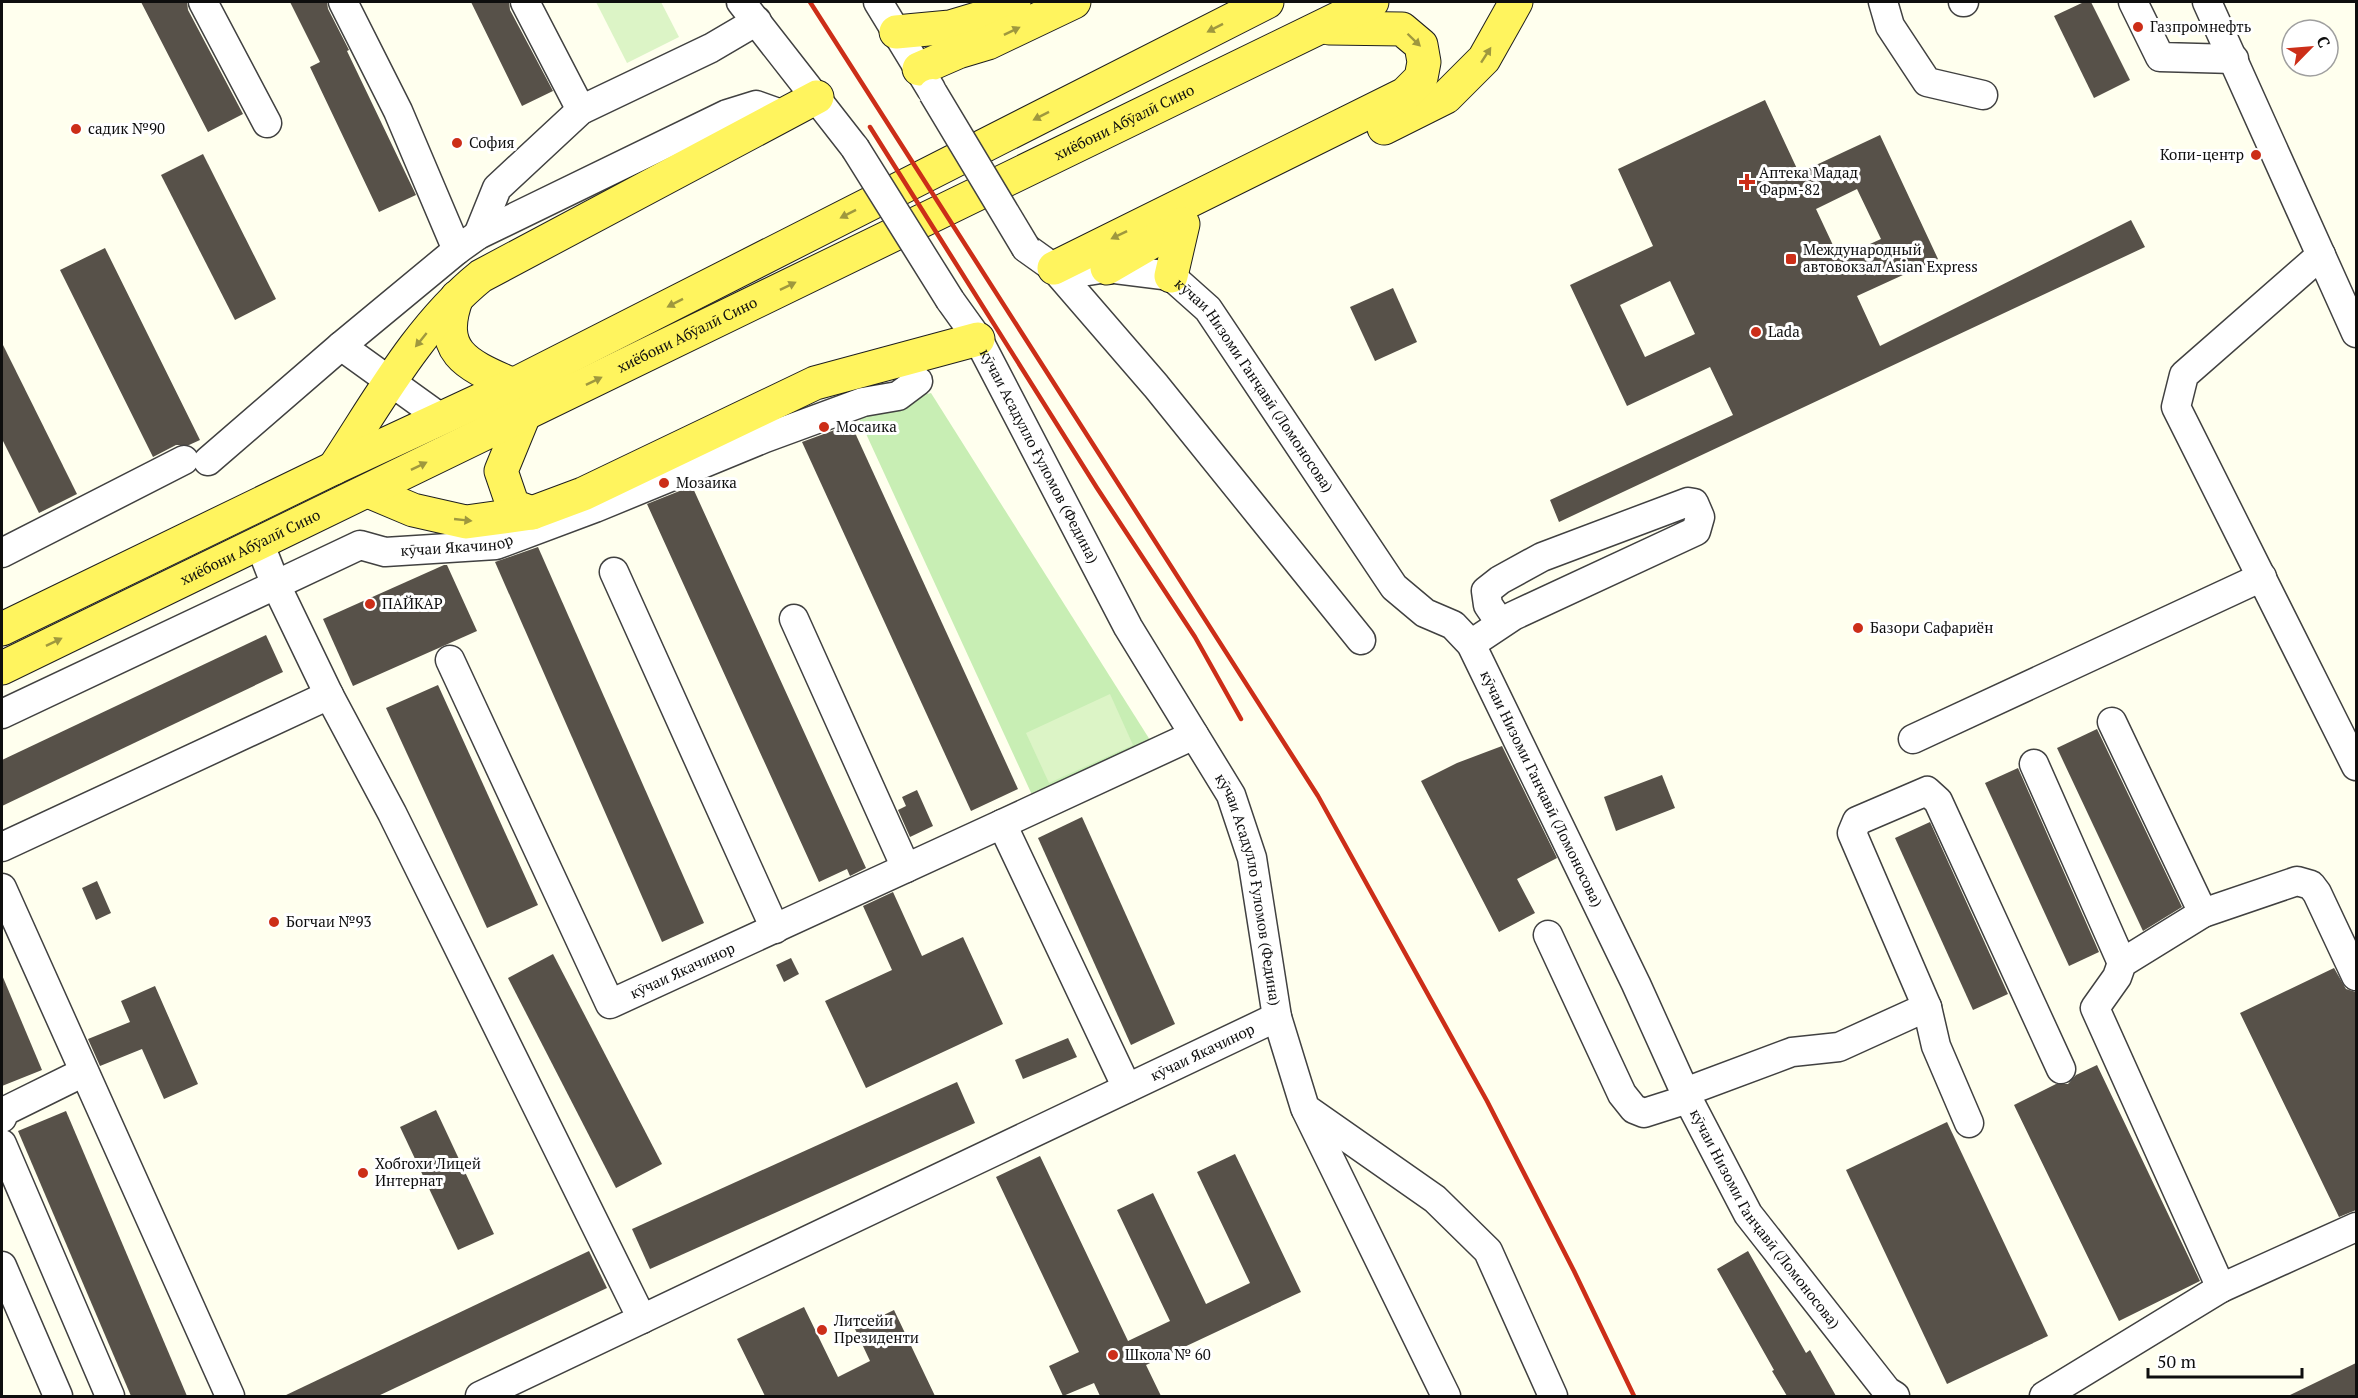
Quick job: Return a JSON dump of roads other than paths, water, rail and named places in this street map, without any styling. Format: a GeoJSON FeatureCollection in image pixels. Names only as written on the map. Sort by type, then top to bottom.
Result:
{"type":"FeatureCollection","features":[{"type":"Feature","properties":{"kind":"main road"},"geometry":{"type":"LineString","coordinates":[[896,32],[950,27],[980,18],[1014,2]]}},
{"type":"Feature","properties":{"kind":"main road"},"geometry":{"type":"LineString","coordinates":[[926,81],[958,52],[988,43],[1074,2]]}},
{"type":"Feature","properties":{"kind":"main road","name":"хиёбони Абӯалӣ Сино"},"geometry":{"type":"LineString","coordinates":[[2,668],[368,491],[519,400],[1267,2]]}},
{"type":"Feature","properties":{"kind":"main road","name":"хиёбони Абӯалӣ Сино"},"geometry":{"type":"LineString","coordinates":[[2,630],[441,418],[519,400],[1372,2]]}},
{"type":"Feature","properties":{"kind":"main road"},"geometry":{"type":"LineString","coordinates":[[1107,268],[1183,224],[1446,98],[1484,59],[1516,2]]}},
{"type":"Feature","properties":{"kind":"main road"},"geometry":{"type":"LineString","coordinates":[[1054,268],[1405,94],[1421,78],[1424,62],[1420,45],[1402,29],[1318,28]]}},
{"type":"Feature","properties":{"kind":"main road"},"geometry":{"type":"LineString","coordinates":[[334,468],[414,348],[458,295],[481,276],[817,97]]}},
{"type":"Feature","properties":{"kind":"main road"},"geometry":{"type":"LineString","coordinates":[[1171,276],[1183,224]]}},
{"type":"Feature","properties":{"kind":"main road"},"geometry":{"type":"LineString","coordinates":[[458,295],[450,316],[450,338],[462,358],[519,400],[501,471],[513,506],[532,513]]}},
{"type":"Feature","properties":{"kind":"main road"},"geometry":{"type":"LineString","coordinates":[[368,491],[413,510],[466,522],[532,513],[583,494],[815,383],[978,339]]}},
{"type":"Feature","properties":{"kind":"street"},"geometry":{"type":"LineString","coordinates":[[203,2],[267,123]]}},
{"type":"Feature","properties":{"kind":"street"},"geometry":{"type":"LineString","coordinates":[[343,2],[468,242]]}},
{"type":"Feature","properties":{"kind":"street"},"geometry":{"type":"LineString","coordinates":[[525,2],[581,110]]}},
{"type":"Feature","properties":{"kind":"street"},"geometry":{"type":"LineString","coordinates":[[878,2],[1026,248],[1054,268],[1156,386],[1361,640]]}},
{"type":"Feature","properties":{"kind":"street"},"geometry":{"type":"LineString","coordinates":[[1883,2],[1890,26],[1927,82],[1983,95]]}},
{"type":"Feature","properties":{"kind":"street"},"geometry":{"type":"LineString","coordinates":[[2133,2],[2160,57],[2234,58]]}},
{"type":"Feature","properties":{"kind":"street"},"geometry":{"type":"LineString","coordinates":[[2207,2],[2321,255],[2349,295],[2356,333]]}},
{"type":"Feature","properties":{"kind":"street"},"geometry":{"type":"LineString","coordinates":[[468,242],[497,188],[581,110],[711,48],[749,11],[817,97]]}},
{"type":"Feature","properties":{"kind":"street","name":"кӯчаи Асадулло Ғуломов (Федина)"},"geometry":{"type":"LineString","coordinates":[[817,97],[855,148],[950,300],[978,339],[1128,627],[1231,795],[1252,858],[1277,1017],[1305,1108],[1446,1396]]}},
{"type":"Feature","properties":{"kind":"street"},"geometry":{"type":"LineString","coordinates":[[2,553],[196,460],[468,242],[727,114],[756,105],[784,114]]}},
{"type":"Feature","properties":{"kind":"street"},"geometry":{"type":"LineString","coordinates":[[2321,255],[2184,375],[2176,407],[2356,766]]}},
{"type":"Feature","properties":{"kind":"street","name":"кӯчаи Низоми Ганҷавӣ (Ломоносова)"},"geometry":{"type":"LineString","coordinates":[[1054,268],[1088,271],[1107,268],[1171,276],[1208,309],[1394,587],[1425,613],[1453,625],[1471,644],[1636,984],[1687,1095],[1748,1214],[1887,1391],[1895,1396]]}},
{"type":"Feature","properties":{"kind":"street"},"geometry":{"type":"LineString","coordinates":[[341,346],[390,384],[441,418]]}},
{"type":"Feature","properties":{"kind":"street","name":"кӯчаи Якачинор"},"geometry":{"type":"LineString","coordinates":[[2,714],[360,545],[385,552],[496,545],[596,508],[776,434],[863,402],[898,396],[918,381]]}},
{"type":"Feature","properties":{"kind":"street"},"geometry":{"type":"LineString","coordinates":[[1471,644],[1501,624],[1513,616],[1696,531],[1700,517],[1694,503],[1689,502],[1542,557],[1500,580],[1486,591],[1488,605],[1501,624]]}},
{"type":"Feature","properties":{"kind":"street"},"geometry":{"type":"LineString","coordinates":[[259,542],[275,584],[329,695],[392,813],[642,1318]]}},
{"type":"Feature","properties":{"kind":"street"},"geometry":{"type":"LineString","coordinates":[[614,572],[775,929]]}},
{"type":"Feature","properties":{"kind":"street"},"geometry":{"type":"LineString","coordinates":[[1913,739],[2262,577]]}},
{"type":"Feature","properties":{"kind":"street"},"geometry":{"type":"LineString","coordinates":[[794,619],[906,868]]}},
{"type":"Feature","properties":{"kind":"street","name":"кӯчаи Якачинор"},"geometry":{"type":"LineString","coordinates":[[450,660],[610,1004],[1194,735]]}},
{"type":"Feature","properties":{"kind":"street"},"geometry":{"type":"LineString","coordinates":[[2,847],[329,695]]}},
{"type":"Feature","properties":{"kind":"street"},"geometry":{"type":"LineString","coordinates":[[2112,722],[2203,914]]}},
{"type":"Feature","properties":{"kind":"street"},"geometry":{"type":"LineString","coordinates":[[2034,764],[2122,963]]}},
{"type":"Feature","properties":{"kind":"street"},"geometry":{"type":"LineString","coordinates":[[1969,1123],[1936,1046],[1927,1007],[1852,832],[1857,821],[1927,791],[1938,801],[2061,1069]]}},
{"type":"Feature","properties":{"kind":"street"},"geometry":{"type":"LineString","coordinates":[[1002,824],[1127,1088]]}},
{"type":"Feature","properties":{"kind":"street"},"geometry":{"type":"LineString","coordinates":[[2221,1288],[2095,1008],[2117,977],[2122,963],[2203,914],[2297,882],[2311,885],[2317,893],[2356,976]]}},
{"type":"Feature","properties":{"kind":"street"},"geometry":{"type":"LineString","coordinates":[[2,888],[230,1396]]}},
{"type":"Feature","properties":{"kind":"street"},"geometry":{"type":"LineString","coordinates":[[1548,935],[1622,1094],[1634,1109],[1644,1113],[1792,1052],[1839,1047],[1927,1007]]}},
{"type":"Feature","properties":{"kind":"street","name":"кӯчаи Якачинор"},"geometry":{"type":"LineString","coordinates":[[480,1396],[1277,1017]]}},
{"type":"Feature","properties":{"kind":"street"},"geometry":{"type":"LineString","coordinates":[[2,1118],[5,1112],[84,1072]]}},
{"type":"Feature","properties":{"kind":"street"},"geometry":{"type":"LineString","coordinates":[[1305,1108],[1435,1199],[1488,1251],[1553,1396]]}},
{"type":"Feature","properties":{"kind":"street"},"geometry":{"type":"LineString","coordinates":[[2,1144],[110,1396]]}},
{"type":"Feature","properties":{"kind":"street"},"geometry":{"type":"LineString","coordinates":[[2044,1396],[2221,1288],[2356,1227]]}},
{"type":"Feature","properties":{"kind":"street"},"geometry":{"type":"LineString","coordinates":[[2,1266],[58,1396]]}},
{"type":"Feature","properties":{"kind":"railway"},"geometry":{"type":"LineString","coordinates":[[810,2],[1318,796],[1487,1101],[1574,1271],[1634,1396]]}},
{"type":"Feature","properties":{"kind":"railway"},"geometry":{"type":"LineString","coordinates":[[870,127],[1097,488],[1195,637],[1241,719]]}},
{"type":"Feature","properties":{"kind":"place","name":"Газпромнефть"},"geometry":{"type":"Point","coordinates":[2138,27]}},
{"type":"Feature","properties":{"kind":"place","name":"садик №90"},"geometry":{"type":"Point","coordinates":[76,129]}},
{"type":"Feature","properties":{"kind":"place","name":"София"},"geometry":{"type":"Point","coordinates":[457,143]}},
{"type":"Feature","properties":{"kind":"place","name":"Копи-центр"},"geometry":{"type":"Point","coordinates":[2256,155]}},
{"type":"Feature","properties":{"kind":"place","name":"Аптека Мадад Фарм-82"},"geometry":{"type":"Point","coordinates":[1747,182]}},
{"type":"Feature","properties":{"kind":"place","name":"Международный автовокзал Asian Express"},"geometry":{"type":"Point","coordinates":[1791,259]}},
{"type":"Feature","properties":{"kind":"place","name":"Lada"},"geometry":{"type":"Point","coordinates":[1756,332]}},
{"type":"Feature","properties":{"kind":"place","name":"Мосаика"},"geometry":{"type":"Point","coordinates":[824,427]}},
{"type":"Feature","properties":{"kind":"place","name":"Мозаика"},"geometry":{"type":"Point","coordinates":[664,483]}},
{"type":"Feature","properties":{"kind":"place","name":"ПАЙКАР"},"geometry":{"type":"Point","coordinates":[370,604]}},
{"type":"Feature","properties":{"kind":"place","name":"Базори Сафариён"},"geometry":{"type":"Point","coordinates":[1858,628]}},
{"type":"Feature","properties":{"kind":"place","name":"Богчаи №93"},"geometry":{"type":"Point","coordinates":[274,922]}},
{"type":"Feature","properties":{"kind":"place","name":"Хобгохи Лицей Интернат"},"geometry":{"type":"Point","coordinates":[363,1173]}},
{"type":"Feature","properties":{"kind":"place","name":"Литсейи Президенти"},"geometry":{"type":"Point","coordinates":[822,1330]}},
{"type":"Feature","properties":{"kind":"place","name":"Школа № 60"},"geometry":{"type":"Point","coordinates":[1113,1355]}}]}
